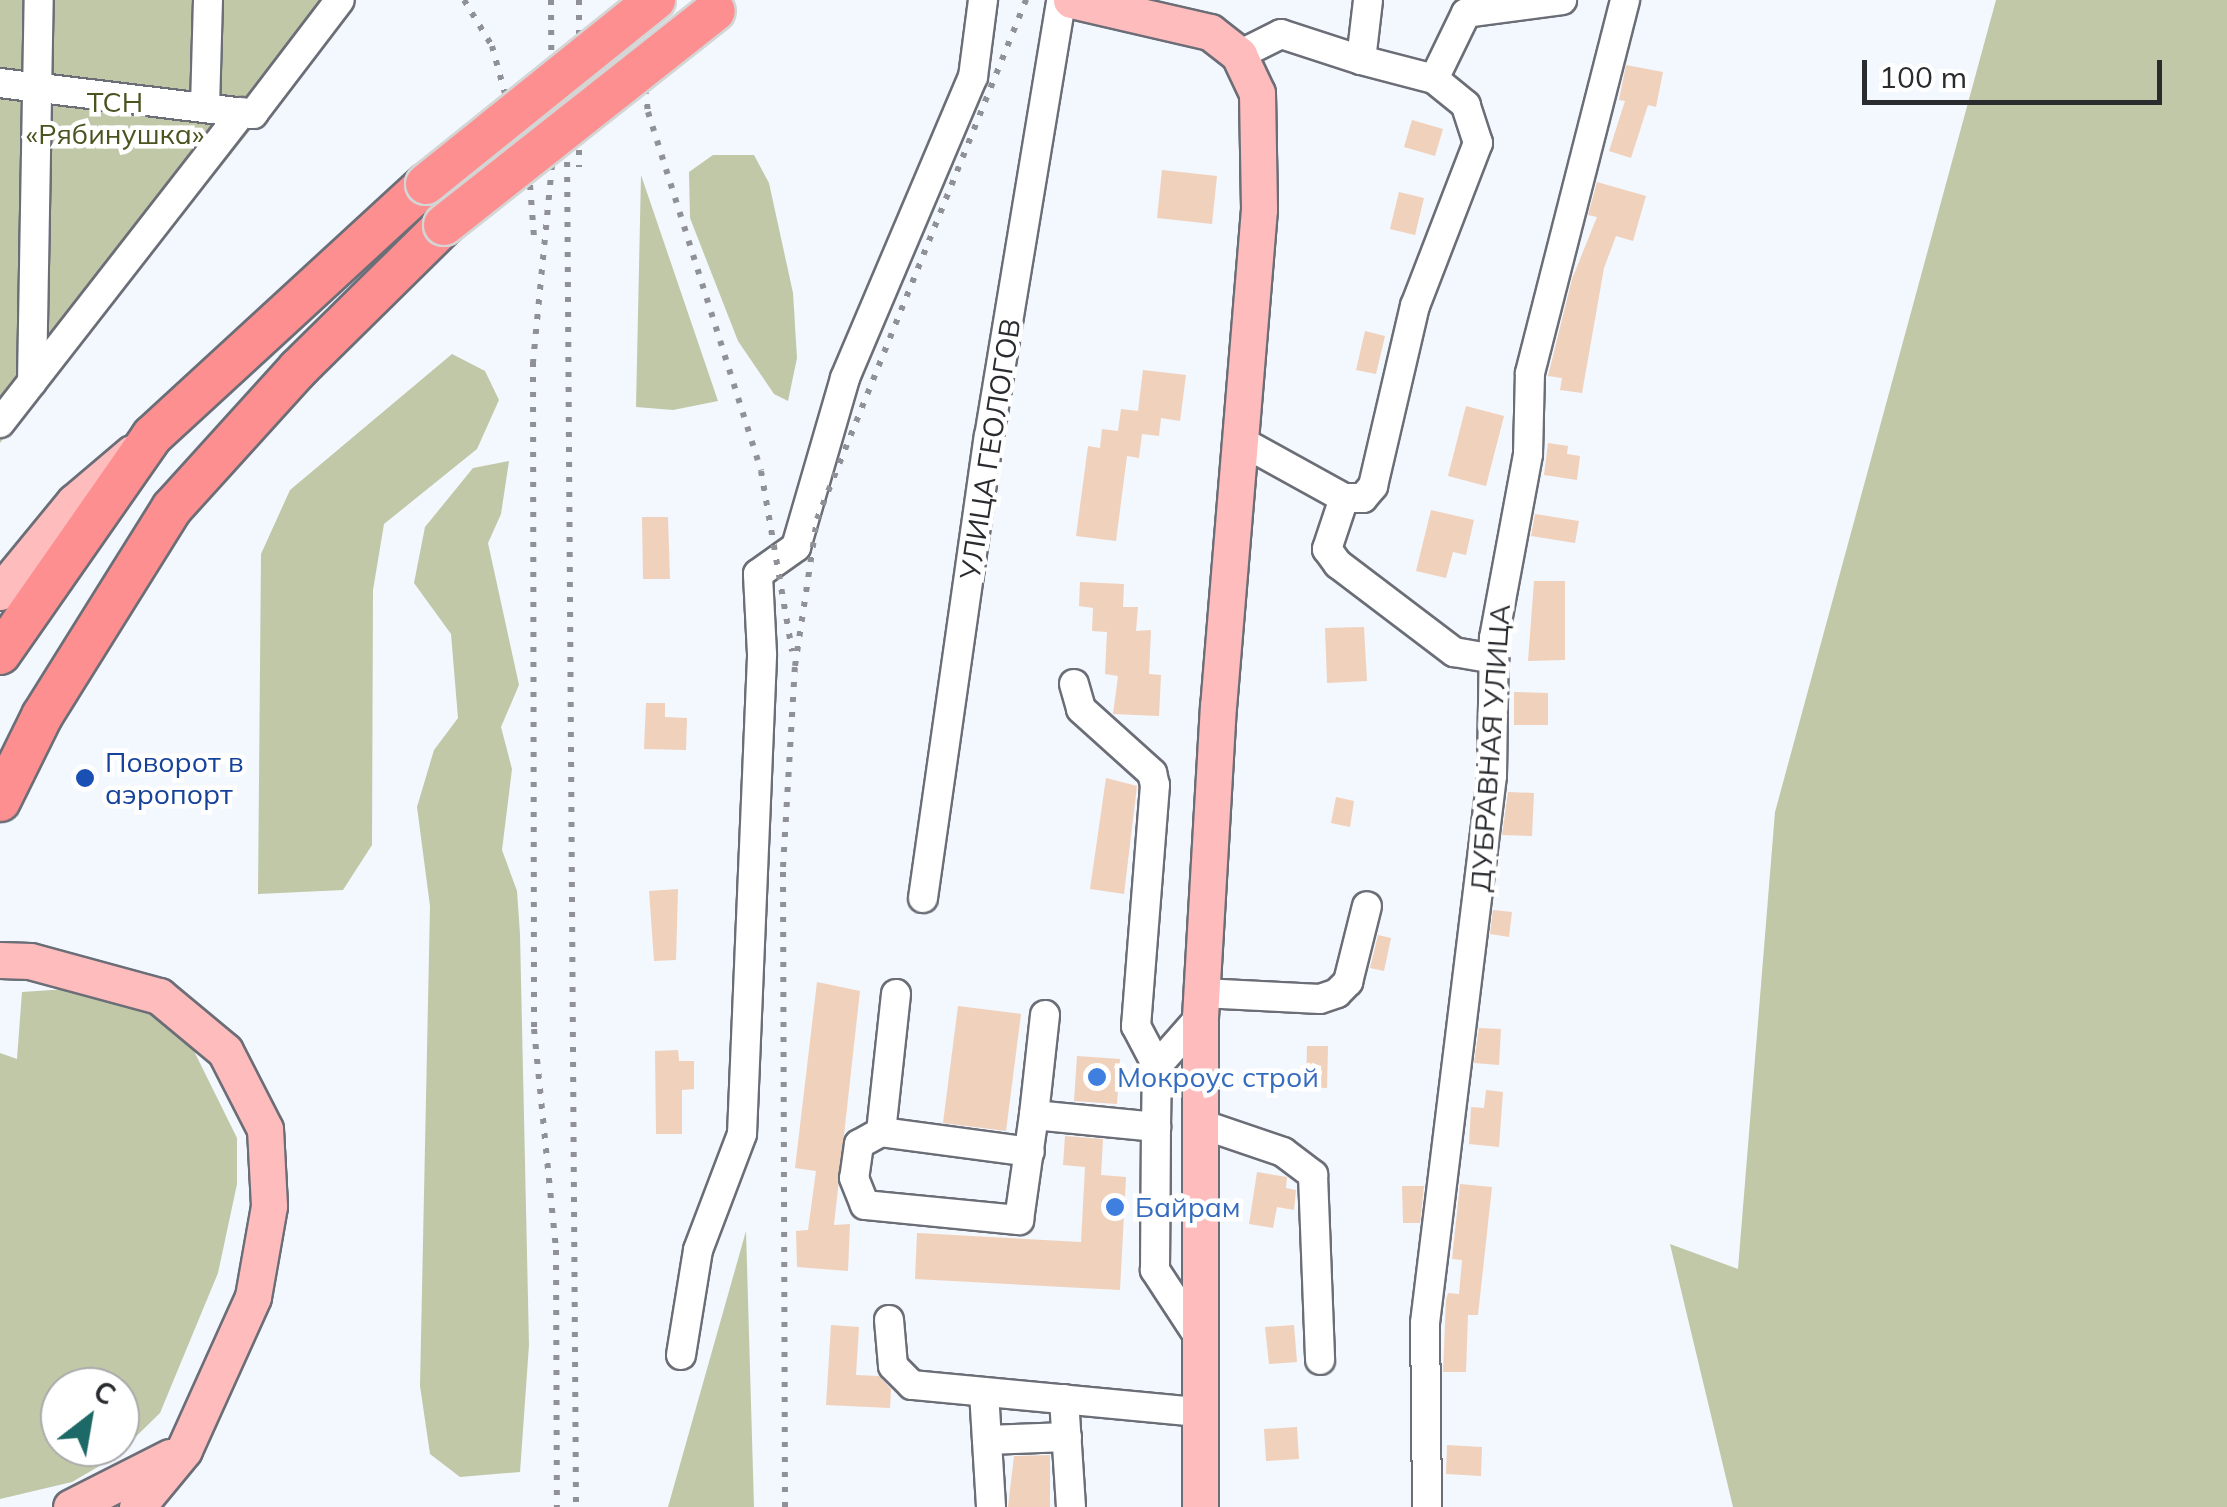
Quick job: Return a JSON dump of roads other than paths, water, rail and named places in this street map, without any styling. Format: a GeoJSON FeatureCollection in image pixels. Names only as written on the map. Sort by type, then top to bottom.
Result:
{"type":"FeatureCollection","features":[{"type":"Feature","properties":{"kind":"highway"},"geometry":{"type":"LineString","coordinates":[[0,654],[152,436],[426,184],[656,0]]}},
{"type":"Feature","properties":{"kind":"highway"},"geometry":{"type":"LineString","coordinates":[[0,801],[42,716],[172,508],[298,368],[444,226],[722,6]]}},
{"type":"Feature","properties":{"kind":"main road"},"geometry":{"type":"LineString","coordinates":[[1076,1],[1192,26],[1240,54],[1256,93],[1261,149],[1201,1005],[1196,1334],[1200,1507]]}},
{"type":"Feature","properties":{"kind":"main road"},"geometry":{"type":"LineString","coordinates":[[0,592],[74,502],[152,436]]}},
{"type":"Feature","properties":{"kind":"main road"},"geometry":{"type":"LineString","coordinates":[[15,960],[159,996],[225,1051],[265,1128],[269,1206],[252,1297],[184,1450],[137,1507]]}},
{"type":"Feature","properties":{"kind":"main road"},"geometry":{"type":"LineString","coordinates":[[71,1507],[184,1450]]}},
{"type":"Feature","properties":{"kind":"street"},"geometry":{"type":"LineString","coordinates":[[32,382],[38,0]]}},
{"type":"Feature","properties":{"kind":"street"},"geometry":{"type":"LineString","coordinates":[[206,108],[208,0]]}},
{"type":"Feature","properties":{"kind":"street"},"geometry":{"type":"LineString","coordinates":[[0,83],[253,114],[340,0]]}},
{"type":"Feature","properties":{"kind":"street"},"geometry":{"type":"LineString","coordinates":[[682,1355],[698,1250],[742,1134],[762,654],[758,574],[796,548],[845,378],[972,77],[983,0]]}},
{"type":"Feature","properties":{"kind":"street"},"geometry":{"type":"LineString","coordinates":[[1360,60],[1368,0]]}},
{"type":"Feature","properties":{"kind":"street"},"geometry":{"type":"LineString","coordinates":[[1434,78],[1469,7],[1562,0]]}},
{"type":"Feature","properties":{"kind":"street","name":"ДУБРАВНАЯ УЛИЦА"},"geometry":{"type":"LineString","coordinates":[[1427,1507],[1426,1323],[1481,880],[1494,659],[1528,454],[1530,373],[1625,0]]}},
{"type":"Feature","properties":{"kind":"street","name":"УЛИЦА ГЕОЛОГОВ"},"geometry":{"type":"LineString","coordinates":[[924,898],[989,438],[1076,1]]}},
{"type":"Feature","properties":{"kind":"street"},"geometry":{"type":"LineString","coordinates":[[1239,440],[1344,498],[1363,498],[1373,486],[1415,306],[1478,143],[1466,105],[1434,78],[1360,60],[1281,34],[1240,54]]}},
{"type":"Feature","properties":{"kind":"street"},"geometry":{"type":"LineString","coordinates":[[0,423],[242,112]]}},
{"type":"Feature","properties":{"kind":"street"},"geometry":{"type":"LineString","coordinates":[[1344,498],[1327,549],[1338,564],[1454,652],[1494,659]]}},
{"type":"Feature","properties":{"kind":"street"},"geometry":{"type":"LineString","coordinates":[[1074,684],[1080,709],[1152,772],[1155,785],[1136,1026],[1157,1066],[1154,1270],[1196,1334]]}},
{"type":"Feature","properties":{"kind":"street"},"geometry":{"type":"LineString","coordinates":[[1157,1066],[1201,1005],[1320,999],[1337,993],[1348,982],[1366,906]]}},
{"type":"Feature","properties":{"kind":"street"},"geometry":{"type":"LineString","coordinates":[[881,1132],[896,994]]}},
{"type":"Feature","properties":{"kind":"street"},"geometry":{"type":"LineString","coordinates":[[1030,1152],[881,1132],[859,1144],[854,1178],[865,1205],[1018,1220],[1030,1152],[1045,1015]]}},
{"type":"Feature","properties":{"kind":"street"},"geometry":{"type":"LineString","coordinates":[[1034,1114],[1156,1127]]}},
{"type":"Feature","properties":{"kind":"street"},"geometry":{"type":"LineString","coordinates":[[1198,1123],[1283,1152],[1314,1175],[1320,1360]]}},
{"type":"Feature","properties":{"kind":"street"},"geometry":{"type":"LineString","coordinates":[[889,1320],[898,1377],[912,1385],[1198,1412]]}},
{"type":"Feature","properties":{"kind":"street"},"geometry":{"type":"LineString","coordinates":[[984,1392],[991,1507]]}},
{"type":"Feature","properties":{"kind":"street"},"geometry":{"type":"LineString","coordinates":[[1064,1399],[1071,1507]]}},
{"type":"Feature","properties":{"kind":"street"},"geometry":{"type":"LineString","coordinates":[[987,1440],[1067,1437]]}},
{"type":"Feature","properties":{"kind":"railway"},"geometry":{"type":"LineString","coordinates":[[464,0],[492,46],[530,185],[534,237]]}},
{"type":"Feature","properties":{"kind":"railway"},"geometry":{"type":"LineString","coordinates":[[551,0],[552,165],[533,362],[534,1029],[556,1250],[557,1507]]}},
{"type":"Feature","properties":{"kind":"railway"},"geometry":{"type":"LineString","coordinates":[[579,0],[579,167]]}},
{"type":"Feature","properties":{"kind":"railway"},"geometry":{"type":"LineString","coordinates":[[634,0],[648,112],[761,471],[792,651]]}},
{"type":"Feature","properties":{"kind":"railway"},"geometry":{"type":"LineString","coordinates":[[785,1507],[783,867],[795,666],[817,519],[1026,0]]}},
{"type":"Feature","properties":{"kind":"railway"},"geometry":{"type":"LineString","coordinates":[[567,147],[576,1507]]}},
{"type":"Feature","properties":{"kind":"place","name":"Поворот в аэропорт"},"geometry":{"type":"Point","coordinates":[85,778]}},
{"type":"Feature","properties":{"kind":"place","name":"Мокроус строй"},"geometry":{"type":"Point","coordinates":[1097,1077]}},
{"type":"Feature","properties":{"kind":"place","name":"Байрам"},"geometry":{"type":"Point","coordinates":[1115,1207]}},
{"type":"Feature","properties":{"kind":"park label","name":"ТСН «Рябинушка»"},"geometry":{"type":"Point","coordinates":[115,118]}}]}
